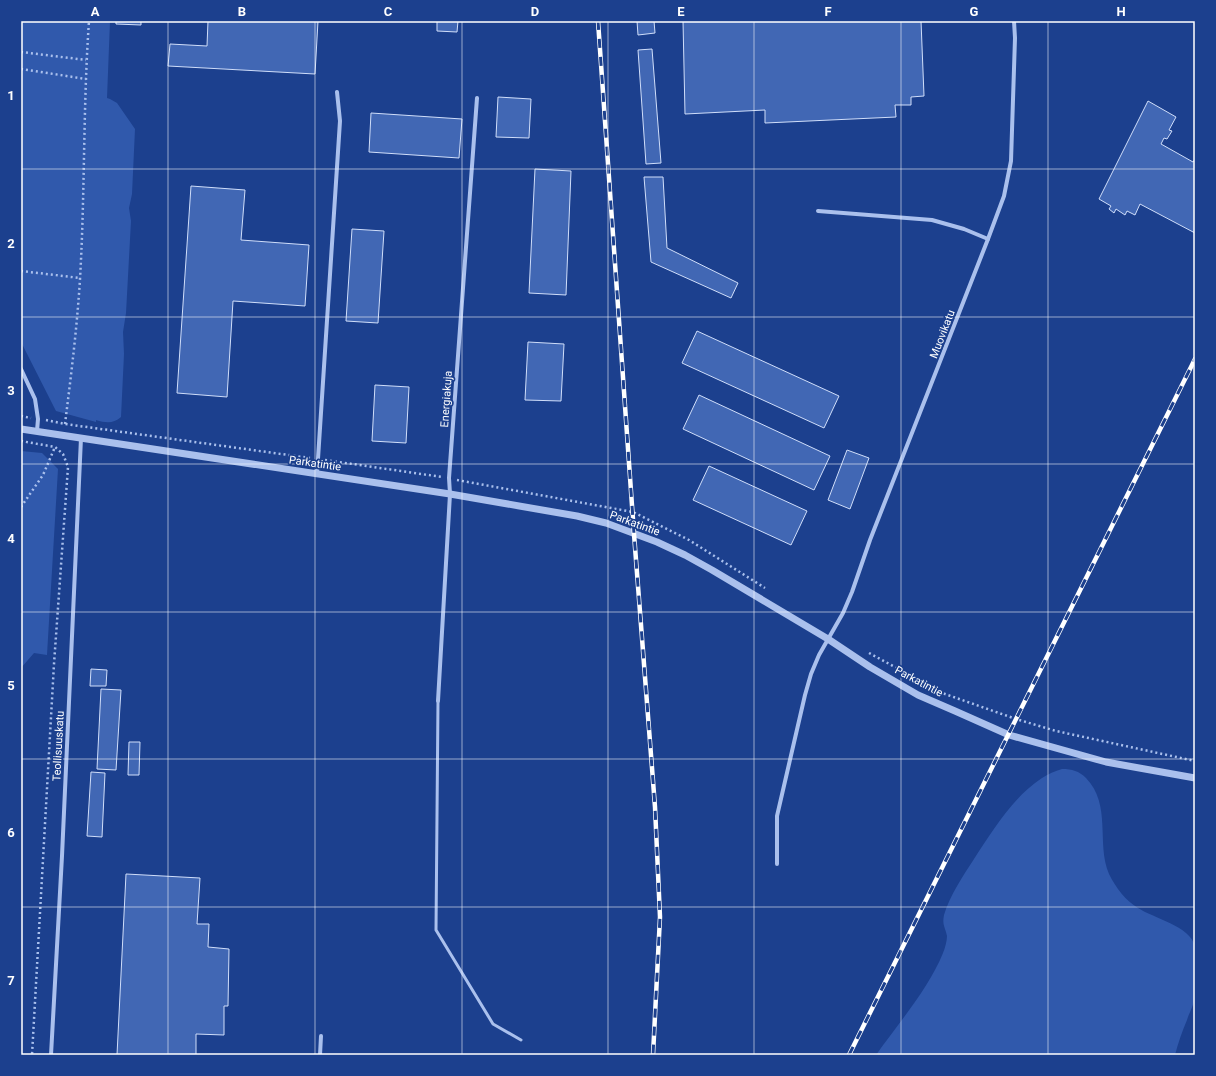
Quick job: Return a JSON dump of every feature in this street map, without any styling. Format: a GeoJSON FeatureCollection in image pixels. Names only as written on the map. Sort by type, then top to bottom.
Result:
{"type":"FeatureCollection","features":[{"type":"Feature","properties":{"kind":"street","name":"Muovikatu"},"geometry":{"type":"LineString","coordinates":[[777,864],[778,816],[805,696],[812,674],[852,592],[870,540],[1004,196],[1010,161],[1015,38],[1014,21]]}},
{"type":"Feature","properties":{"kind":"street"},"geometry":{"type":"LineString","coordinates":[[317,474],[340,121],[337,92]]}},
{"type":"Feature","properties":{"kind":"street","name":"Energiakuja"},"geometry":{"type":"LineString","coordinates":[[438,701],[450,494],[449,478],[476,98]]}},
{"type":"Feature","properties":{"kind":"street"},"geometry":{"type":"LineString","coordinates":[[818,211],[932,220],[964,229],[988,239]]}},
{"type":"Feature","properties":{"kind":"street"},"geometry":{"type":"LineString","coordinates":[[21,369],[35,399],[38,419],[37,431]]}},
{"type":"Feature","properties":{"kind":"street","name":"Parkatintie"},"geometry":{"type":"LineString","coordinates":[[21,429],[450,494],[577,516],[606,523],[657,542],[712,570],[828,639],[870,667],[918,694],[1009,735],[1106,762],[1195,778]]}},
{"type":"Feature","properties":{"kind":"street","name":"Teollisuuskatu"},"geometry":{"type":"LineString","coordinates":[[50,1055],[63,840],[81,438]]}},
{"type":"Feature","properties":{"kind":"street"},"geometry":{"type":"LineString","coordinates":[[320,1055],[321,1036]]}},
{"type":"Feature","properties":{"kind":"lane"},"geometry":{"type":"LineString","coordinates":[[438,701],[436,930],[493,1024],[521,1040]]}},
{"type":"Feature","properties":{"kind":"path"},"geometry":{"type":"LineString","coordinates":[[65,424],[76,331],[80,278],[86,60],[89,21]]}},
{"type":"Feature","properties":{"kind":"path"},"geometry":{"type":"LineString","coordinates":[[21,52],[86,60]]}},
{"type":"Feature","properties":{"kind":"path"},"geometry":{"type":"LineString","coordinates":[[21,69],[86,79]]}},
{"type":"Feature","properties":{"kind":"path"},"geometry":{"type":"LineString","coordinates":[[21,271],[80,278]]}},
{"type":"Feature","properties":{"kind":"path"},"geometry":{"type":"LineString","coordinates":[[21,416],[65,424],[449,478],[633,512],[689,540],[768,590]]}},
{"type":"Feature","properties":{"kind":"path"},"geometry":{"type":"LineString","coordinates":[[21,441],[56,447],[63,454],[68,468],[54,664],[32,1055]]}},
{"type":"Feature","properties":{"kind":"path"},"geometry":{"type":"LineString","coordinates":[[21,507],[43,474],[56,447]]}},
{"type":"Feature","properties":{"kind":"path"},"geometry":{"type":"LineString","coordinates":[[863,650],[945,694],[1016,719],[1056,731],[1195,761]]}},
{"type":"Feature","properties":{"kind":"shaded area"},"geometry":{"type":"Polygon","coordinates":[[[21,21],[110,21],[107,98],[117,103],[135,129],[132,194],[129,208],[131,221],[126,313],[123,332],[124,354],[121,417],[112,422],[96,420],[96,422],[56,411],[21,342],[21,21]]]}},
{"type":"Feature","properties":{"kind":"shaded area"},"geometry":{"type":"Polygon","coordinates":[[[21,451],[42,453],[58,469],[47,655],[34,653],[21,668],[21,451]]]}},
{"type":"Feature","properties":{"kind":"shaded area"},"geometry":{"type":"Polygon","coordinates":[[[1062,769],[1078,772],[1086,778],[1094,789],[1099,800],[1101,812],[1105,862],[1109,874],[1118,889],[1138,908],[1170,923],[1186,933],[1192,939],[1195,946],[1195,990],[1193,1006],[1175,1055],[876,1055],[930,979],[937,966],[947,940],[943,921],[944,915],[957,886],[974,859],[1013,804],[1042,778],[1062,769]]]}},
{"type":"Feature","properties":{"kind":"building"},"geometry":{"type":"Polygon","coordinates":[[[116,21],[141,21],[141,25],[116,24],[116,21]]]}},
{"type":"Feature","properties":{"kind":"building"},"geometry":{"type":"Polygon","coordinates":[[[208,21],[318,21],[315,74],[168,66],[170,44],[207,46],[208,21]]]}},
{"type":"Feature","properties":{"kind":"building"},"geometry":{"type":"Polygon","coordinates":[[[437,21],[458,21],[457,32],[437,31],[437,21]]]}},
{"type":"Feature","properties":{"kind":"building"},"geometry":{"type":"Polygon","coordinates":[[[637,21],[654,21],[655,33],[638,35],[637,21]]]}},
{"type":"Feature","properties":{"kind":"building"},"geometry":{"type":"Polygon","coordinates":[[[683,21],[921,21],[924,96],[911,97],[911,105],[895,105],[896,117],[765,123],[765,110],[685,114],[683,21]]]}},
{"type":"Feature","properties":{"kind":"building"},"geometry":{"type":"Polygon","coordinates":[[[652,49],[661,163],[646,164],[638,50],[652,49]]]}},
{"type":"Feature","properties":{"kind":"building"},"geometry":{"type":"Polygon","coordinates":[[[498,97],[531,99],[529,138],[496,137],[498,97]]]}},
{"type":"Feature","properties":{"kind":"building"},"geometry":{"type":"Polygon","coordinates":[[[1148,101],[1176,117],[1169,130],[1172,131],[1167,139],[1164,138],[1161,144],[1193,162],[1195,159],[1195,233],[1140,204],[1135,215],[1127,211],[1125,215],[1116,209],[1114,213],[1109,209],[1111,206],[1099,199],[1148,101]]]}},
{"type":"Feature","properties":{"kind":"building"},"geometry":{"type":"Polygon","coordinates":[[[371,113],[462,119],[459,158],[369,152],[371,113]]]}},
{"type":"Feature","properties":{"kind":"building"},"geometry":{"type":"Polygon","coordinates":[[[535,169],[571,171],[566,295],[529,293],[535,169]]]}},
{"type":"Feature","properties":{"kind":"building"},"geometry":{"type":"Polygon","coordinates":[[[644,177],[663,177],[667,248],[738,283],[731,298],[651,262],[644,177]]]}},
{"type":"Feature","properties":{"kind":"building"},"geometry":{"type":"Polygon","coordinates":[[[191,186],[245,190],[241,240],[309,245],[305,306],[233,301],[227,397],[177,393],[191,186]]]}},
{"type":"Feature","properties":{"kind":"building"},"geometry":{"type":"Polygon","coordinates":[[[352,229],[384,231],[378,323],[346,321],[352,229]]]}},
{"type":"Feature","properties":{"kind":"building"},"geometry":{"type":"Polygon","coordinates":[[[697,331],[839,396],[824,428],[682,363],[697,331]]]}},
{"type":"Feature","properties":{"kind":"building"},"geometry":{"type":"Polygon","coordinates":[[[528,342],[564,344],[561,401],[525,400],[528,342]]]}},
{"type":"Feature","properties":{"kind":"building"},"geometry":{"type":"Polygon","coordinates":[[[375,385],[409,387],[406,443],[372,441],[375,385]]]}},
{"type":"Feature","properties":{"kind":"building"},"geometry":{"type":"Polygon","coordinates":[[[699,395],[830,456],[814,490],[683,429],[699,395]]]}},
{"type":"Feature","properties":{"kind":"building"},"geometry":{"type":"Polygon","coordinates":[[[847,450],[869,458],[850,509],[828,500],[847,450]]]}},
{"type":"Feature","properties":{"kind":"building"},"geometry":{"type":"Polygon","coordinates":[[[709,466],[807,511],[791,545],[693,500],[709,466]]]}},
{"type":"Feature","properties":{"kind":"building"},"geometry":{"type":"Polygon","coordinates":[[[91,669],[107,670],[106,686],[90,686],[91,669]]]}},
{"type":"Feature","properties":{"kind":"building"},"geometry":{"type":"Polygon","coordinates":[[[101,689],[121,690],[116,770],[97,769],[101,689]]]}},
{"type":"Feature","properties":{"kind":"building"},"geometry":{"type":"Polygon","coordinates":[[[129,742],[140,742],[139,775],[128,775],[129,742]]]}},
{"type":"Feature","properties":{"kind":"building"},"geometry":{"type":"Polygon","coordinates":[[[91,772],[105,773],[102,837],[87,836],[91,772]]]}},
{"type":"Feature","properties":{"kind":"building"},"geometry":{"type":"Polygon","coordinates":[[[126,874],[200,878],[197,924],[209,924],[208,947],[229,949],[228,1006],[224,1006],[224,1035],[196,1034],[196,1055],[117,1055],[126,874]]]}},
{"type":"Feature","properties":{"kind":"railway"},"geometry":{"type":"LineString","coordinates":[[598,21],[655,807],[660,917],[653,1055]]}},
{"type":"Feature","properties":{"kind":"railway"},"geometry":{"type":"LineString","coordinates":[[849,1055],[1195,359]]}}]}
